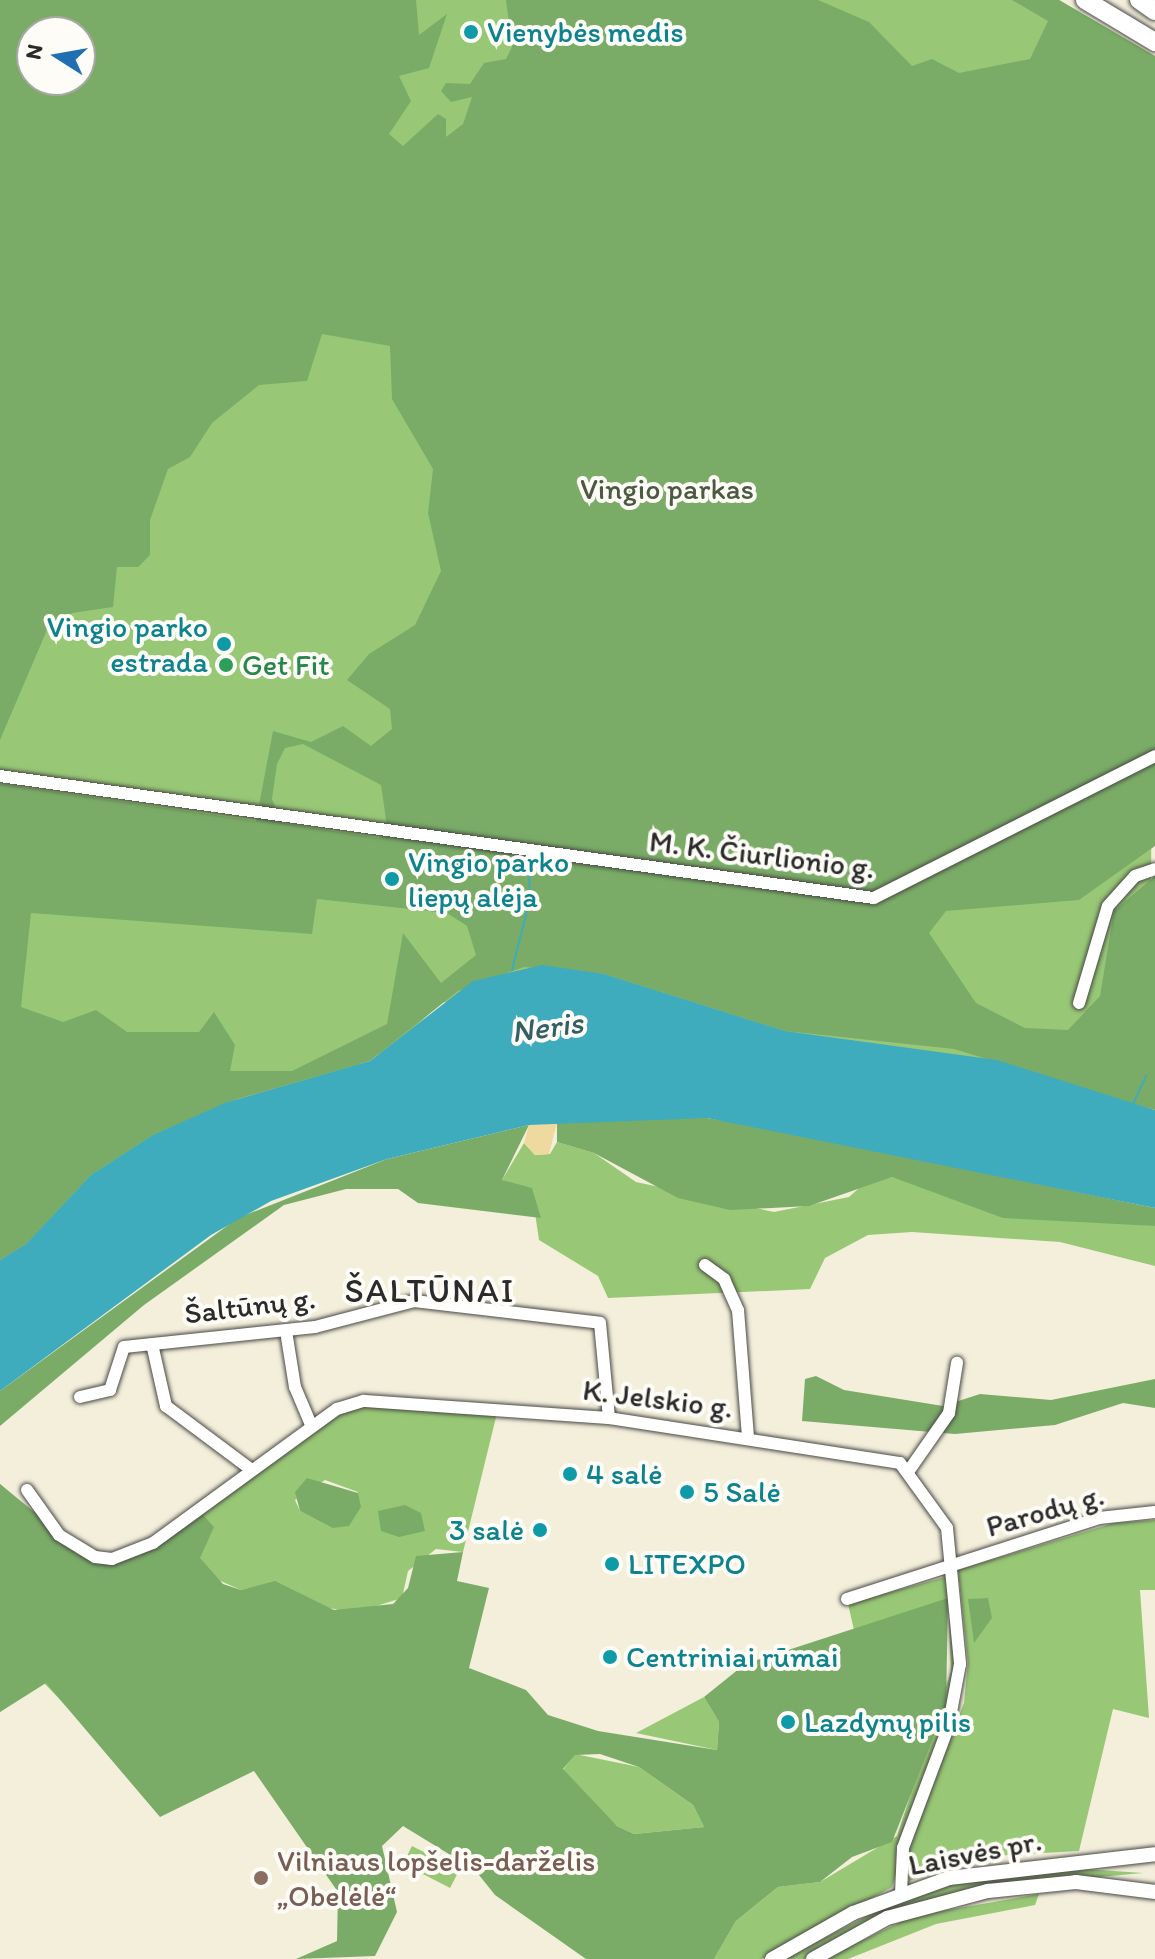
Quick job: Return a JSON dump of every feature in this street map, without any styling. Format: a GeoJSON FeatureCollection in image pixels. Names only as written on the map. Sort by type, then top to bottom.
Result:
{"type":"FeatureCollection","features":[{"type":"Feature","properties":{"kind":"highway"},"geometry":{"type":"LineString","coordinates":[[1085,0],[1155,42]]}},
{"type":"Feature","properties":{"kind":"highway"},"geometry":{"type":"LineString","coordinates":[[1139,0],[1155,11]]}},
{"type":"Feature","properties":{"kind":"main road","name":"Laisvės pr."},"geometry":{"type":"LineString","coordinates":[[772,1959],[901,1893],[983,1871],[1155,1854]]}},
{"type":"Feature","properties":{"kind":"main road","name":"Laisvės pr."},"geometry":{"type":"LineString","coordinates":[[813,1959],[887,1918],[988,1891],[1076,1882],[1155,1892]]}},
{"type":"Feature","properties":{"kind":"street","name":"M. K. Čiurlionio g."},"geometry":{"type":"LineString","coordinates":[[0,776],[874,898],[1155,756]]}},
{"type":"Feature","properties":{"kind":"street"},"geometry":{"type":"LineString","coordinates":[[1079,1003],[1108,906],[1135,876],[1155,869]]}},
{"type":"Feature","properties":{"kind":"street"},"geometry":{"type":"LineString","coordinates":[[705,1265],[724,1279],[738,1310],[748,1437]]}},
{"type":"Feature","properties":{"kind":"street","name":"Šaltūnų g."},"geometry":{"type":"LineString","coordinates":[[80,1397],[110,1390],[122,1349],[286,1331],[414,1301],[600,1323],[609,1418]]}},
{"type":"Feature","properties":{"kind":"street"},"geometry":{"type":"LineString","coordinates":[[286,1331],[295,1387],[312,1427]]}},
{"type":"Feature","properties":{"kind":"street"},"geometry":{"type":"LineString","coordinates":[[152,1344],[166,1406],[252,1470]]}},
{"type":"Feature","properties":{"kind":"street"},"geometry":{"type":"LineString","coordinates":[[901,1893],[907,1835],[959,1686],[947,1528],[910,1469],[949,1413],[957,1363]]}},
{"type":"Feature","properties":{"kind":"street","name":"K. Jelskio g."},"geometry":{"type":"LineString","coordinates":[[27,1490],[59,1535],[95,1557],[112,1559],[153,1543],[312,1427],[364,1401],[609,1418],[894,1460],[910,1469]]}},
{"type":"Feature","properties":{"kind":"street","name":"Parodų g."},"geometry":{"type":"LineString","coordinates":[[847,1599],[1099,1518],[1155,1512]]}},
{"type":"Feature","properties":{"kind":"green space","name":"Vingio parkas"},"geometry":{"type":"Polygon","coordinates":[[[0,0],[1059,0],[1155,56],[1150,1109],[997,1060],[442,1002],[394,1046],[0,1260],[0,0]]]}},
{"type":"Feature","properties":{"kind":"green space","name":"Vingio parkas"},"geometry":{"type":"Polygon","coordinates":[[[0,0],[416,0],[419,35],[447,14],[429,68],[399,76],[411,101],[389,134],[403,146],[438,114],[446,119],[446,137],[463,124],[472,97],[451,102],[441,91],[446,83],[470,84],[484,63],[506,59],[512,47],[506,0],[818,0],[869,22],[912,66],[932,59],[959,73],[1030,59],[1048,21],[1012,0],[1059,0],[1155,56],[1155,846],[1079,900],[946,911],[929,933],[976,1003],[1025,1028],[1068,1030],[1100,996],[1114,911],[1155,876],[1155,1110],[954,1049],[785,1031],[604,974],[524,967],[458,991],[370,1061],[237,1099],[153,1135],[91,1175],[26,1244],[0,1260],[0,784],[256,821],[273,731],[311,742],[343,726],[371,746],[392,729],[390,709],[347,680],[369,654],[415,625],[441,571],[428,513],[433,469],[392,399],[390,346],[322,334],[307,381],[259,385],[212,423],[190,457],[168,469],[150,520],[150,555],[138,567],[117,567],[113,607],[72,613],[47,630],[0,740],[0,0]],[[303,744],[285,748],[277,764],[272,799],[282,823],[379,838],[388,833],[381,785],[303,744]],[[317,899],[312,934],[31,913],[21,1007],[63,1022],[96,1010],[127,1032],[199,1032],[214,1012],[235,1045],[230,1071],[292,1071],[387,1024],[403,933],[441,983],[476,955],[467,926],[447,913],[317,899]]]}},
{"type":"Feature","properties":{"kind":"green space"},"geometry":{"type":"Polygon","coordinates":[[[603,1117],[707,1118],[772,1129],[1155,1208],[1155,1226],[1003,1218],[892,1177],[809,1206],[730,1210],[678,1198],[594,1153],[557,1142],[557,1123],[603,1117]]]}},
{"type":"Feature","properties":{"kind":"green space"},"geometry":{"type":"Polygon","coordinates":[[[529,1125],[502,1180],[532,1188],[541,1218],[418,1203],[398,1189],[346,1189],[284,1205],[144,1305],[0,1426],[0,1391],[238,1218],[387,1159],[529,1125]]]}},
{"type":"Feature","properties":{"kind":"green space"},"geometry":{"type":"Polygon","coordinates":[[[557,1142],[594,1153],[636,1182],[774,1212],[849,1197],[867,1181],[892,1177],[1155,1226],[1155,1266],[1060,1242],[912,1232],[868,1235],[825,1258],[810,1289],[608,1298],[598,1276],[539,1240],[532,1193],[502,1180],[524,1143],[535,1155],[550,1154],[557,1142]]]}},
{"type":"Feature","properties":{"kind":"green space"},"geometry":{"type":"Polygon","coordinates":[[[816,1376],[844,1390],[943,1406],[980,1394],[1051,1400],[1155,1379],[1155,1408],[1123,1403],[1055,1425],[955,1434],[802,1421],[805,1379],[816,1376]]]}},
{"type":"Feature","properties":{"kind":"green space"},"geometry":{"type":"Polygon","coordinates":[[[352,1406],[498,1409],[463,1552],[436,1549],[408,1571],[402,1598],[354,1613],[314,1605],[275,1582],[241,1590],[216,1579],[94,1735],[43,1682],[0,1712],[0,1484],[79,1554],[94,1561],[129,1558],[152,1550],[352,1406]],[[325,1480],[295,1500],[300,1511],[332,1528],[358,1492],[325,1480]]]}},
{"type":"Feature","properties":{"kind":"green space"},"geometry":{"type":"Polygon","coordinates":[[[307,1478],[358,1493],[361,1507],[349,1526],[332,1528],[300,1511],[295,1492],[307,1478]]]}},
{"type":"Feature","properties":{"kind":"green space"},"geometry":{"type":"Polygon","coordinates":[[[0,1484],[94,1561],[152,1550],[203,1515],[214,1527],[200,1558],[223,1584],[241,1590],[275,1581],[334,1610],[393,1604],[408,1588],[416,1556],[463,1552],[457,1581],[489,1588],[469,1668],[526,1690],[548,1715],[598,1731],[717,1750],[719,1722],[704,1697],[745,1664],[948,1598],[946,1705],[892,1842],[852,1857],[820,1882],[778,1887],[736,1921],[714,1959],[586,1959],[495,1895],[475,1870],[403,1826],[382,1846],[397,1912],[375,1956],[296,1959],[337,1941],[338,1892],[254,1771],[160,1817],[46,1683],[0,1712],[0,1484]],[[600,1754],[575,1755],[563,1769],[617,1826],[634,1834],[704,1827],[693,1805],[639,1767],[600,1754]]]}},
{"type":"Feature","properties":{"kind":"green space"},"geometry":{"type":"Polygon","coordinates":[[[405,1505],[421,1513],[425,1531],[399,1537],[381,1531],[378,1511],[405,1505]]]}},
{"type":"Feature","properties":{"kind":"green space"},"geometry":{"type":"Polygon","coordinates":[[[1155,1520],[1155,1590],[1140,1590],[1149,1718],[1113,1709],[1079,1851],[992,1856],[909,1881],[904,1864],[915,1826],[964,1703],[968,1662],[958,1570],[1114,1523],[1155,1520]]]}},
{"type":"Feature","properties":{"kind":"green space"},"geometry":{"type":"Polygon","coordinates":[[[946,1579],[955,1651],[952,1699],[892,1887],[762,1959],[714,1959],[736,1921],[778,1887],[820,1882],[897,1836],[951,1671],[948,1599],[854,1630],[848,1604],[946,1579]]]}},
{"type":"Feature","properties":{"kind":"green space"},"geometry":{"type":"Polygon","coordinates":[[[988,1598],[992,1618],[974,1643],[968,1599],[988,1598]]]}},
{"type":"Feature","properties":{"kind":"green space"},"geometry":{"type":"Polygon","coordinates":[[[704,1697],[719,1722],[717,1750],[636,1733],[704,1697]]]}},
{"type":"Feature","properties":{"kind":"green space"},"geometry":{"type":"Polygon","coordinates":[[[575,1754],[639,1767],[693,1805],[704,1827],[634,1834],[617,1826],[567,1781],[563,1770],[575,1754]]]}},
{"type":"Feature","properties":{"kind":"green space"},"geometry":{"type":"Polygon","coordinates":[[[412,1846],[459,1870],[450,1888],[403,1864],[412,1846]]]}},
{"type":"Feature","properties":{"kind":"green space"},"geometry":{"type":"Polygon","coordinates":[[[1084,1869],[1143,1873],[978,1888],[804,1959],[783,1959],[889,1905],[961,1881],[1084,1869]]]}},
{"type":"Feature","properties":{"kind":"green space"},"geometry":{"type":"Polygon","coordinates":[[[1039,1894],[1035,1905],[936,1924],[848,1959],[824,1959],[913,1916],[1039,1894]]]}},
{"type":"Feature","properties":{"kind":"sand"},"geometry":{"type":"Polygon","coordinates":[[[557,1123],[549,1154],[535,1155],[524,1143],[529,1125],[557,1123]]]}},
{"type":"Feature","properties":{"kind":"water","name":"Neris"},"geometry":{"type":"Polygon","coordinates":[[[542,965],[604,974],[785,1031],[997,1060],[1155,1110],[1155,1208],[707,1118],[529,1125],[387,1159],[271,1201],[211,1235],[0,1391],[0,1260],[26,1244],[91,1175],[153,1135],[225,1103],[370,1061],[473,981],[542,965]]]}},
{"type":"Feature","properties":{"kind":"waterway"},"geometry":{"type":"LineString","coordinates":[[512,970],[530,899],[529,871]]}},
{"type":"Feature","properties":{"kind":"waterway"},"geometry":{"type":"LineString","coordinates":[[1133,1104],[1146,1076]]}},
{"type":"Feature","properties":{"kind":"place","name":"Vienybės medis"},"geometry":{"type":"Point","coordinates":[471,32]}},
{"type":"Feature","properties":{"kind":"place","name":"Vingio parko estrada"},"geometry":{"type":"Point","coordinates":[224,644]}},
{"type":"Feature","properties":{"kind":"place","name":"Get Fit"},"geometry":{"type":"Point","coordinates":[226,665]}},
{"type":"Feature","properties":{"kind":"place","name":"Vingio parko liepų alėja"},"geometry":{"type":"Point","coordinates":[392,879]}},
{"type":"Feature","properties":{"kind":"place","name":"4 salė"},"geometry":{"type":"Point","coordinates":[570,1474]}},
{"type":"Feature","properties":{"kind":"place","name":"5 Salė"},"geometry":{"type":"Point","coordinates":[687,1492]}},
{"type":"Feature","properties":{"kind":"place","name":"3 salė"},"geometry":{"type":"Point","coordinates":[540,1530]}},
{"type":"Feature","properties":{"kind":"place","name":"LITEXPO"},"geometry":{"type":"Point","coordinates":[612,1564]}},
{"type":"Feature","properties":{"kind":"place","name":"Centriniai rūmai"},"geometry":{"type":"Point","coordinates":[610,1657]}},
{"type":"Feature","properties":{"kind":"place","name":"Lazdynų pilis"},"geometry":{"type":"Point","coordinates":[788,1722]}},
{"type":"Feature","properties":{"kind":"place","name":"Vilniaus lopšelis-darželis „Obelėlė“"},"geometry":{"type":"Point","coordinates":[261,1878]}},
{"type":"Feature","properties":{"kind":"district","name":"ŠALTŪNAI"},"geometry":{"type":"Point","coordinates":[430,1291]}}]}
